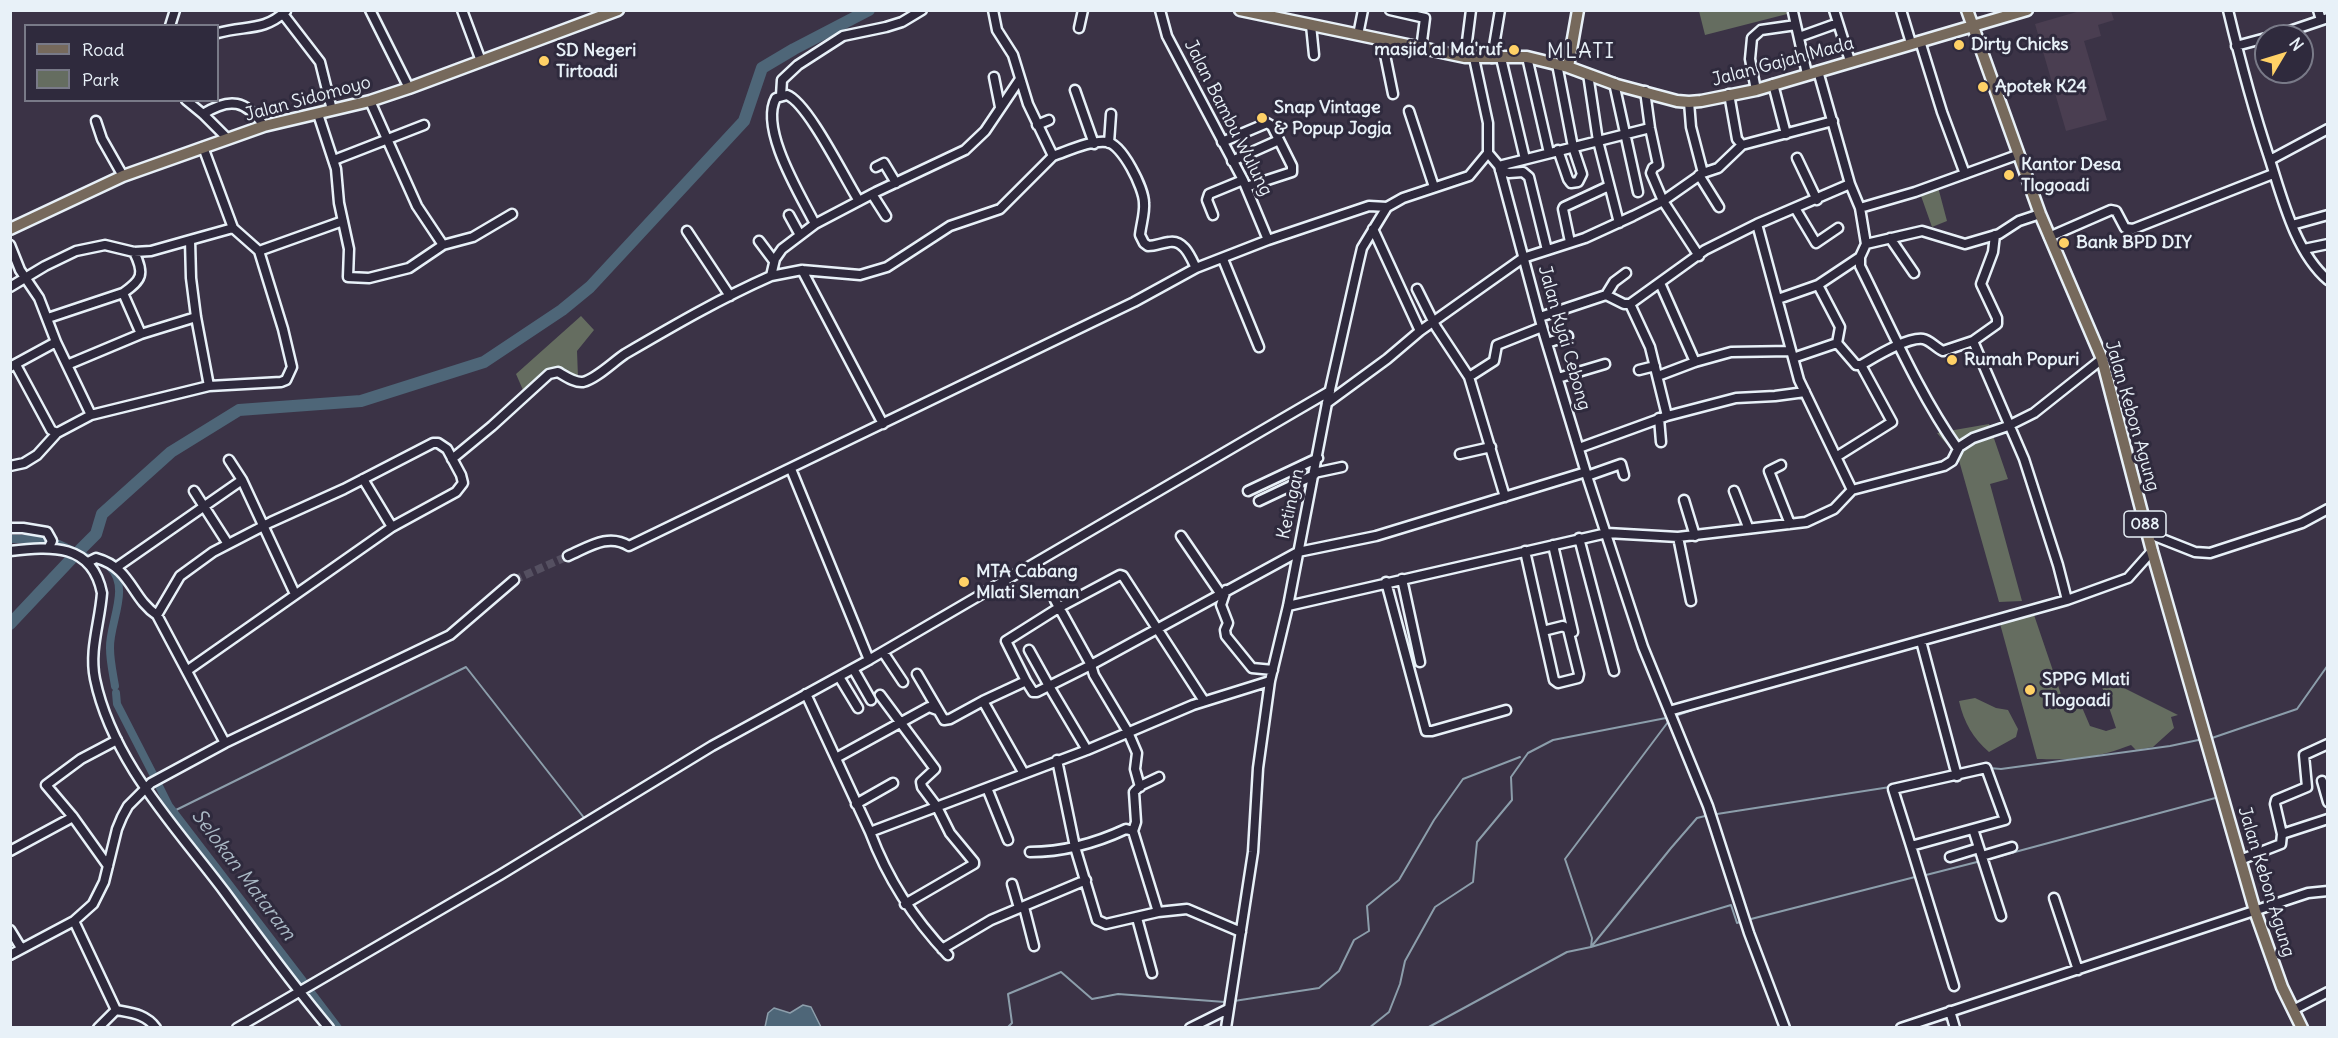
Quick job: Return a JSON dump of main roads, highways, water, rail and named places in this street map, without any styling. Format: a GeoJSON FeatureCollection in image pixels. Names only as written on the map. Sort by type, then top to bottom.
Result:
{"type":"FeatureCollection","features":[{"type":"Feature","properties":{"kind":"main road","name":"Jalan Sidomoyo"},"geometry":{"type":"LineString","coordinates":[[10,229],[123,176],[227,138],[264,126],[370,101],[618,10]]}},
{"type":"Feature","properties":{"kind":"main road"},"geometry":{"type":"LineString","coordinates":[[1240,10],[1269,14],[1311,26],[1470,58],[1527,57],[1563,66],[1578,10]]}},
{"type":"Feature","properties":{"kind":"main road","name":"Jalan Kebon Agung"},"geometry":{"type":"LineString","coordinates":[[1967,10],[2017,155],[2049,237],[2102,359],[2147,533],[2255,911],[2282,987],[2302,1028]]}},
{"type":"Feature","properties":{"kind":"main road","name":"Jalan Gajah Mada"},"geometry":{"type":"LineString","coordinates":[[1563,66],[1677,101],[1701,101],[1756,90],[2027,10]]}},
{"type":"Feature","properties":{"kind":"water"},"geometry":{"type":"Polygon","coordinates":[[[803,1005],[811,1007],[821,1027],[765,1027],[768,1013],[774,1008],[790,1013],[803,1005]]]}},
{"type":"Feature","properties":{"kind":"waterway"},"geometry":{"type":"LineString","coordinates":[[80,550],[96,534],[102,514],[171,452],[239,410],[361,401],[484,362],[562,310],[590,287],[744,121],[762,68],[869,10]]}},
{"type":"Feature","properties":{"kind":"waterway","name":"Selokan Mataram"},"geometry":{"type":"LineString","coordinates":[[10,539],[42,539]]}},
{"type":"Feature","properties":{"kind":"waterway","name":"Selokan Mataram"},"geometry":{"type":"LineString","coordinates":[[59,544],[89,558]]}},
{"type":"Feature","properties":{"kind":"waterway"},"geometry":{"type":"LineString","coordinates":[[10,624],[75,555]]}},
{"type":"Feature","properties":{"kind":"waterway","name":"Selokan Mataram"},"geometry":{"type":"LineString","coordinates":[[110,567],[119,585],[118,606],[110,648],[115,686]]}},
{"type":"Feature","properties":{"kind":"waterway"},"geometry":{"type":"LineString","coordinates":[[2209,739],[2297,709],[2328,665]]}},
{"type":"Feature","properties":{"kind":"waterway"},"geometry":{"type":"LineString","coordinates":[[174,811],[466,667],[585,819]]}},
{"type":"Feature","properties":{"kind":"waterway","name":"Selokan Mataram"},"geometry":{"type":"LineString","coordinates":[[116,693],[117,704],[153,774]]}},
{"type":"Feature","properties":{"kind":"waterway"},"geometry":{"type":"LineString","coordinates":[[1675,716],[1710,704]]}},
{"type":"Feature","properties":{"kind":"waterway"},"geometry":{"type":"LineString","coordinates":[[1369,1028],[1389,1012],[1400,984],[1405,961],[1435,907],[1473,882],[1477,842],[1512,800],[1511,777],[1528,753],[1553,740],[1666,718]]}},
{"type":"Feature","properties":{"kind":"waterway"},"geometry":{"type":"LineString","coordinates":[[1668,722],[1565,859],[1592,938],[1591,947],[1731,905],[1737,923],[1740,922]]}},
{"type":"Feature","properties":{"kind":"waterway"},"geometry":{"type":"LineString","coordinates":[[1989,768],[2001,769],[2170,746],[2203,739]]}},
{"type":"Feature","properties":{"kind":"waterway"},"geometry":{"type":"LineString","coordinates":[[1234,1001],[1319,988],[1339,971],[1354,940],[1369,931],[1367,906],[1399,880],[1434,820],[1463,779],[1520,757]]}},
{"type":"Feature","properties":{"kind":"waterway","name":"Selokan Mataram"},"geometry":{"type":"LineString","coordinates":[[159,786],[169,806],[303,981]]}},
{"type":"Feature","properties":{"kind":"waterway"},"geometry":{"type":"LineString","coordinates":[[1717,814],[1890,787]]}},
{"type":"Feature","properties":{"kind":"waterway"},"geometry":{"type":"LineString","coordinates":[[1989,859],[2219,797]]}},
{"type":"Feature","properties":{"kind":"waterway"},"geometry":{"type":"LineString","coordinates":[[1427,1028],[1567,952],[1591,947],[1697,818],[1709,815]]}},
{"type":"Feature","properties":{"kind":"waterway"},"geometry":{"type":"LineString","coordinates":[[1926,875],[1977,862]]}},
{"type":"Feature","properties":{"kind":"waterway"},"geometry":{"type":"LineString","coordinates":[[1751,919],[1915,877]]}},
{"type":"Feature","properties":{"kind":"waterway"},"geometry":{"type":"LineString","coordinates":[[1007,1028],[1012,1023],[1008,994],[1061,972],[1092,999],[1118,994],[1225,1002]]}},
{"type":"Feature","properties":{"kind":"waterway","name":"Selokan Mataram"},"geometry":{"type":"LineString","coordinates":[[310,991],[338,1028]]}},
{"type":"Feature","properties":{"kind":"tunnel"},"geometry":{"type":"LineString","coordinates":[[514,580],[568,556]]}},
{"type":"Feature","properties":{"kind":"place","name":"Dirty Chicks"},"geometry":{"type":"Point","coordinates":[1959,45]}},
{"type":"Feature","properties":{"kind":"place","name":"masjid al Ma'ruf"},"geometry":{"type":"Point","coordinates":[1514,50]}},
{"type":"Feature","properties":{"kind":"place","name":"SD Negeri Tirtoadi"},"geometry":{"type":"Point","coordinates":[544,61]}},
{"type":"Feature","properties":{"kind":"place","name":"Apotek K24"},"geometry":{"type":"Point","coordinates":[1983,87]}},
{"type":"Feature","properties":{"kind":"place","name":"Snap Vintage & Popup Jogja"},"geometry":{"type":"Point","coordinates":[1262,118]}},
{"type":"Feature","properties":{"kind":"place","name":"Kantor Desa Tlogoadi"},"geometry":{"type":"Point","coordinates":[2009,175]}},
{"type":"Feature","properties":{"kind":"place","name":"Bank BPD DIY"},"geometry":{"type":"Point","coordinates":[2064,243]}},
{"type":"Feature","properties":{"kind":"place","name":"Rumah Popuri"},"geometry":{"type":"Point","coordinates":[1952,360]}},
{"type":"Feature","properties":{"kind":"place","name":"MTA Cabang Mlati Sleman"},"geometry":{"type":"Point","coordinates":[964,582]}},
{"type":"Feature","properties":{"kind":"place","name":"SPPG Mlati Tlogoadi"},"geometry":{"type":"Point","coordinates":[2030,690]}},
{"type":"Feature","properties":{"kind":"district","name":"MLATI"},"geometry":{"type":"Point","coordinates":[1581,52]}}]}
